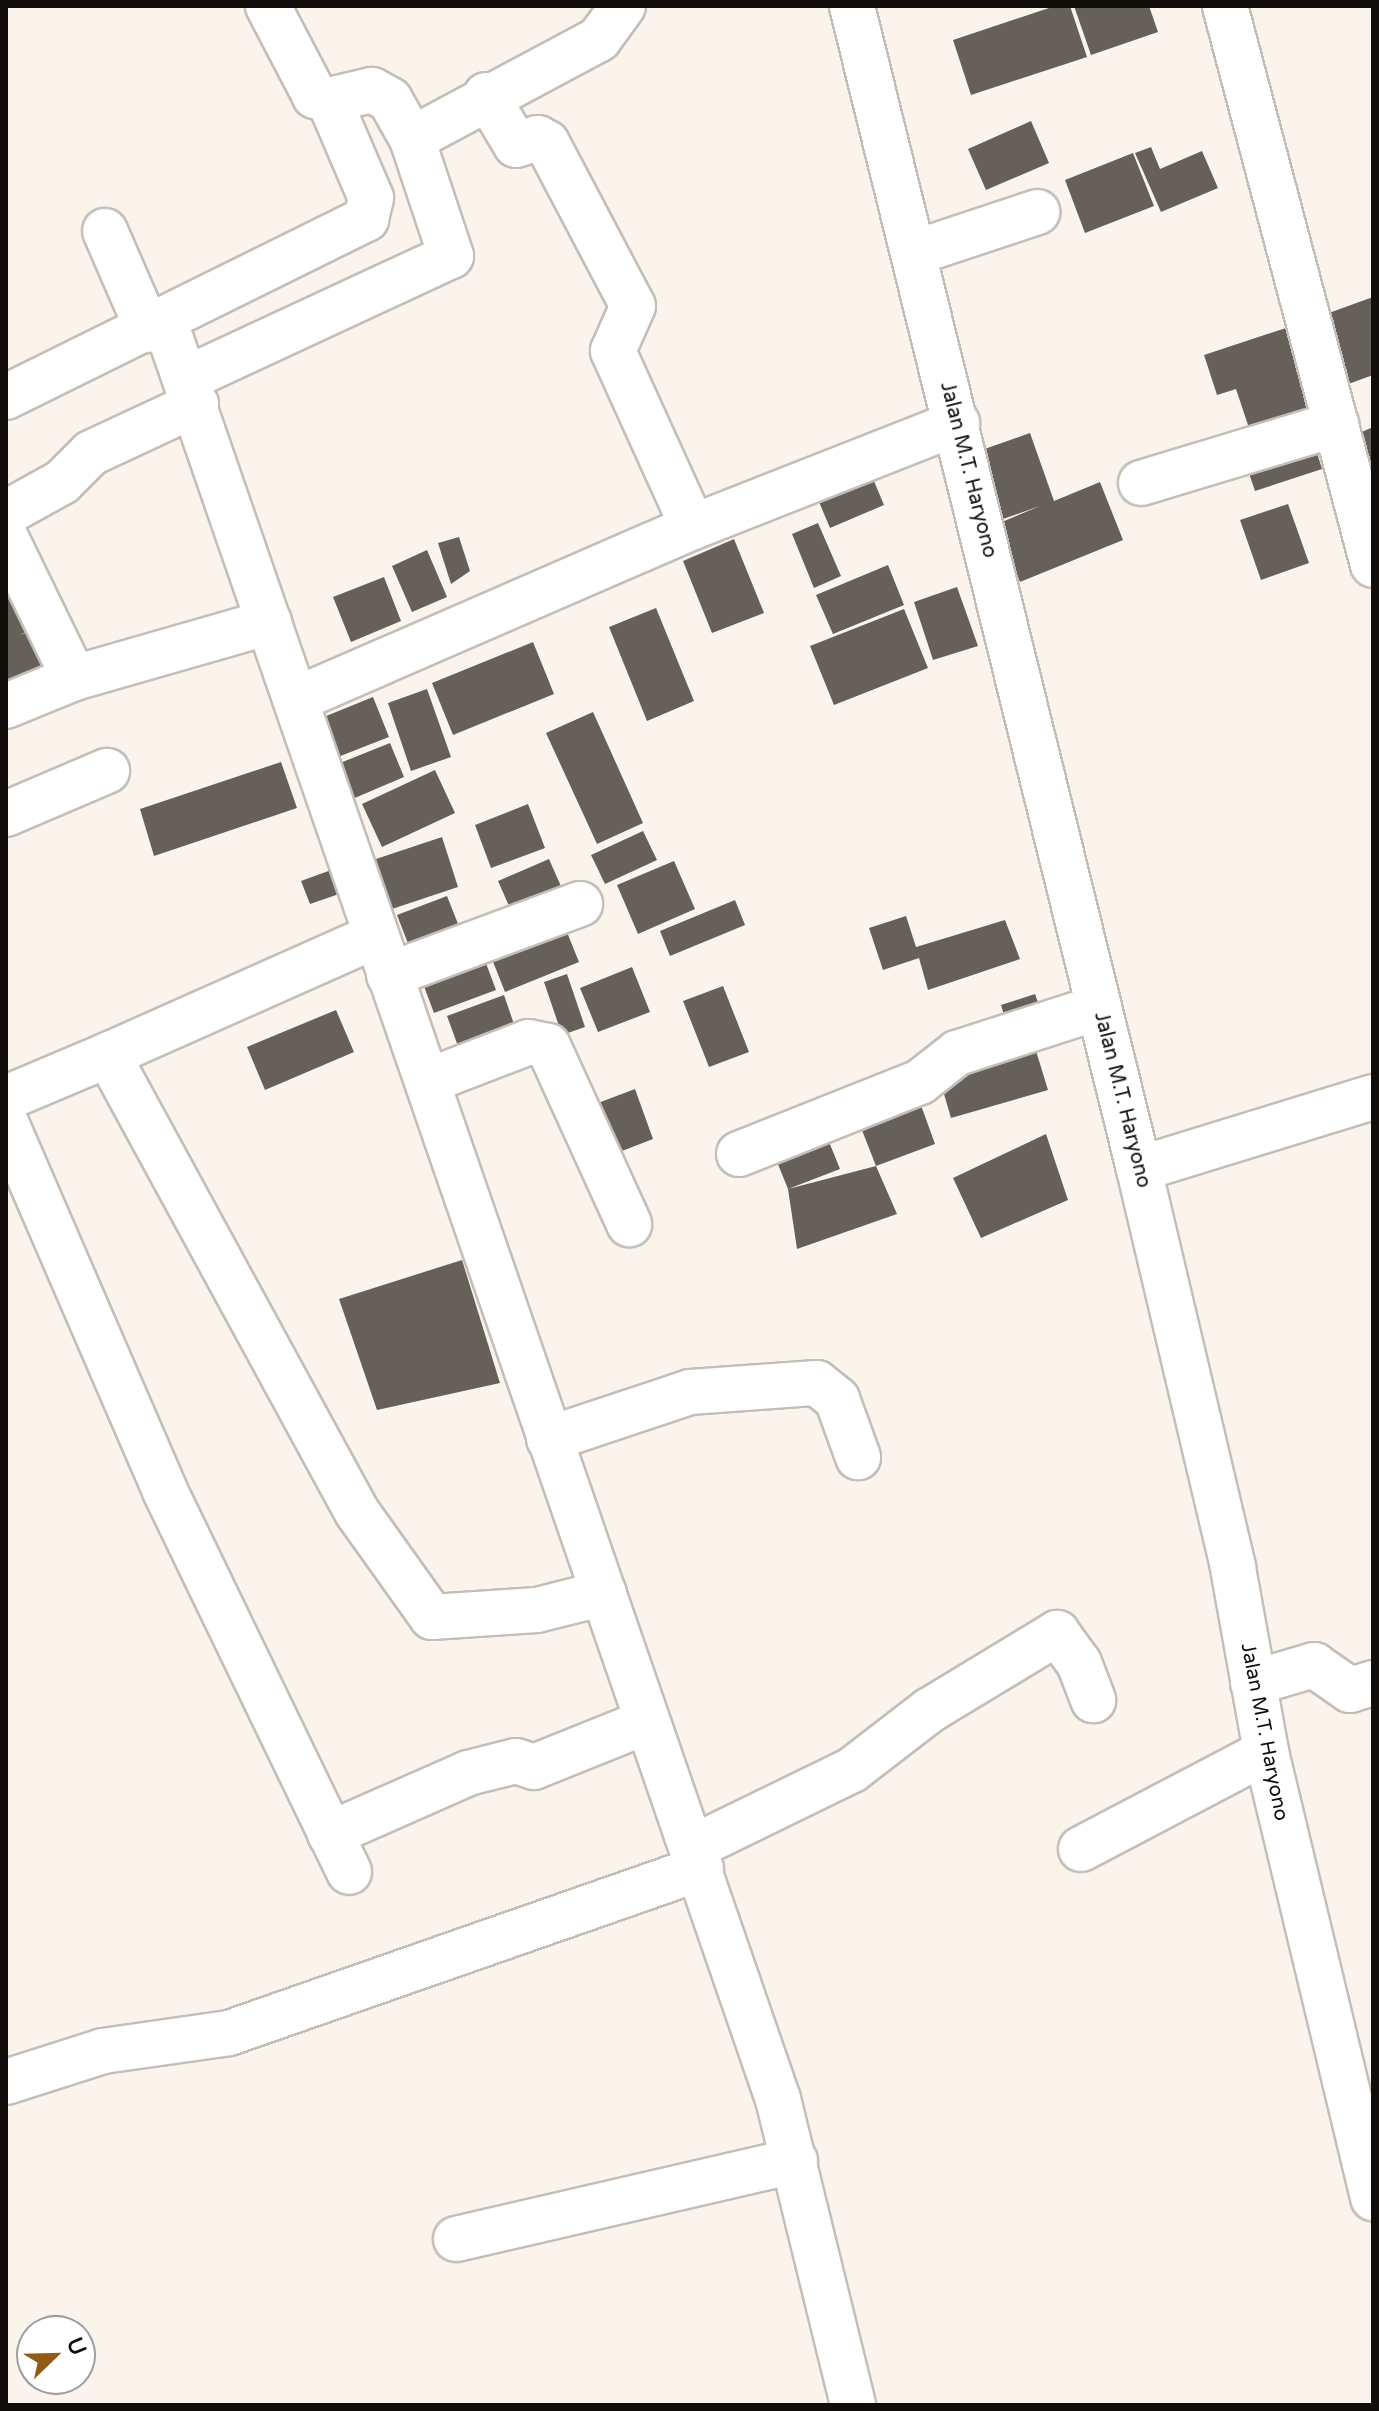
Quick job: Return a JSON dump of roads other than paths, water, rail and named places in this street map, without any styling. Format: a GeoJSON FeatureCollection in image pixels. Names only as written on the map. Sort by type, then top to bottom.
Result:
{"type":"FeatureCollection","features":[{"type":"Feature","properties":{"kind":"street"},"geometry":{"type":"LineString","coordinates":[[412,139],[486,95],[599,39],[623,6]]}},
{"type":"Feature","properties":{"kind":"street","name":"Jalan M.T. Haryono"},"geometry":{"type":"LineString","coordinates":[[852,6],[1139,1169],[1266,1752],[1373,2198]]}},
{"type":"Feature","properties":{"kind":"street"},"geometry":{"type":"LineString","coordinates":[[1225,6],[1373,565]]}},
{"type":"Feature","properties":{"kind":"street"},"geometry":{"type":"LineString","coordinates":[[74,678],[6,518],[62,482],[91,453],[192,391],[446,263],[451,247],[412,139],[381,93],[295,54]]}},
{"type":"Feature","properties":{"kind":"street"},"geometry":{"type":"LineString","coordinates":[[6,397],[156,326],[366,219],[371,198],[295,54]]}},
{"type":"Feature","properties":{"kind":"street"},"geometry":{"type":"LineString","coordinates":[[486,95],[516,145],[538,138],[547,143],[633,306],[613,351],[693,527]]}},
{"type":"Feature","properties":{"kind":"street"},"geometry":{"type":"LineString","coordinates":[[914,253],[1037,212]]}},
{"type":"Feature","properties":{"kind":"street"},"geometry":{"type":"LineString","coordinates":[[105,231],[192,391],[381,956],[428,1081],[646,1722],[697,1857],[795,2161],[853,2405]]}},
{"type":"Feature","properties":{"kind":"street"},"geometry":{"type":"LineString","coordinates":[[297,699],[693,527],[957,423]]}},
{"type":"Feature","properties":{"kind":"street"},"geometry":{"type":"LineString","coordinates":[[1141,483],[1336,424]]}},
{"type":"Feature","properties":{"kind":"street"},"geometry":{"type":"LineString","coordinates":[[6,706],[74,678],[269,622]]}},
{"type":"Feature","properties":{"kind":"street"},"geometry":{"type":"LineString","coordinates":[[6,814],[107,771]]}},
{"type":"Feature","properties":{"kind":"street"},"geometry":{"type":"LineString","coordinates":[[6,1098],[108,1055],[381,956],[580,904]]}},
{"type":"Feature","properties":{"kind":"street"},"geometry":{"type":"LineString","coordinates":[[739,1154],[920,1082],[957,1053],[1099,1007]]}},
{"type":"Feature","properties":{"kind":"street"},"geometry":{"type":"LineString","coordinates":[[428,1081],[529,1042],[548,1046],[629,1224]]}},
{"type":"Feature","properties":{"kind":"street"},"geometry":{"type":"LineString","coordinates":[[108,1055],[304,1417],[417,1601],[432,1617],[449,1619],[537,1610],[604,1593]]}},
{"type":"Feature","properties":{"kind":"street"},"geometry":{"type":"LineString","coordinates":[[1139,1169],[1373,1097]]}},
{"type":"Feature","properties":{"kind":"street"},"geometry":{"type":"LineString","coordinates":[[6,1123],[165,1491],[349,1872]]}},
{"type":"Feature","properties":{"kind":"street"},"geometry":{"type":"LineString","coordinates":[[549,1439],[690,1392],[817,1383],[837,1399],[858,1457]]}},
{"type":"Feature","properties":{"kind":"street"},"geometry":{"type":"LineString","coordinates":[[6,2082],[103,2051],[229,2033],[697,1857],[852,1770],[943,1701],[1057,1633],[1079,1663],[1093,1700]]}},
{"type":"Feature","properties":{"kind":"street"},"geometry":{"type":"LineString","coordinates":[[1253,1683],[1314,1665],[1350,1690],[1373,1683]]}},
{"type":"Feature","properties":{"kind":"street"},"geometry":{"type":"LineString","coordinates":[[330,1834],[468,1773],[516,1761],[534,1767],[646,1722]]}},
{"type":"Feature","properties":{"kind":"street"},"geometry":{"type":"LineString","coordinates":[[1081,1849],[1266,1752]]}},
{"type":"Feature","properties":{"kind":"street"},"geometry":{"type":"LineString","coordinates":[[456,2239],[795,2161]]}}]}
